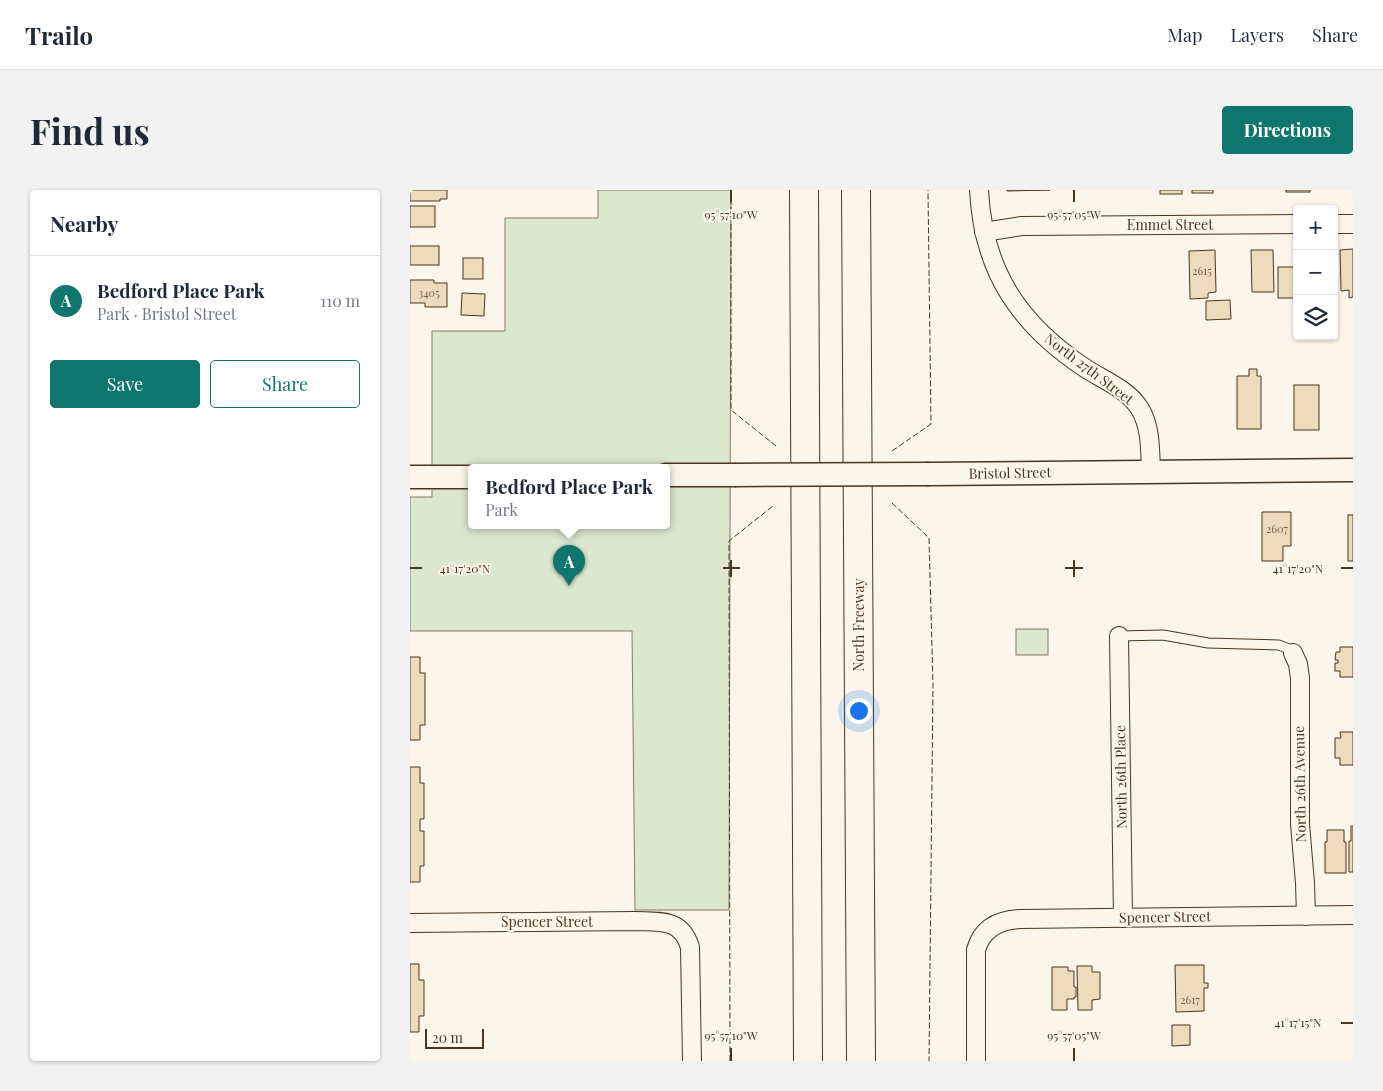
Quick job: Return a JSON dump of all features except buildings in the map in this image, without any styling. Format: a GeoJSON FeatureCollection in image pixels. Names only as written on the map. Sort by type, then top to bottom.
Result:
{"type":"FeatureCollection","features":[{"type":"Feature","properties":{"kind":"highway"},"geometry":{"type":"LineString","coordinates":[[804,190],[808,1061]]}},
{"type":"Feature","properties":{"kind":"highway","name":"North Freeway"},"geometry":{"type":"LineString","coordinates":[[856,190],[860,1061]]}},
{"type":"Feature","properties":{"kind":"street","name":"North 27th Street"},"geometry":{"type":"LineString","coordinates":[[979,190],[984,232],[990,252],[999,275],[1018,309],[1029,322],[1064,353],[1126,394],[1139,408],[1148,432],[1151,471]]}},
{"type":"Feature","properties":{"kind":"street","name":"Emmet Street"},"geometry":{"type":"LineString","coordinates":[[984,232],[1022,226],[1293,224]]}},
{"type":"Feature","properties":{"kind":"street"},"geometry":{"type":"LineString","coordinates":[[1338,224],[1353,224]]}},
{"type":"Feature","properties":{"kind":"street","name":"Bristol Street"},"geometry":{"type":"LineString","coordinates":[[670,475],[1353,470]]}},
{"type":"Feature","properties":{"kind":"street"},"geometry":{"type":"LineString","coordinates":[[410,477],[468,477]]}},
{"type":"Feature","properties":{"kind":"street","name":"North 26th Place"},"geometry":{"type":"LineString","coordinates":[[1119,636],[1123,918]]}},
{"type":"Feature","properties":{"kind":"street","name":"North 26th Avenue"},"geometry":{"type":"LineString","coordinates":[[1293,654],[1298,664],[1300,678],[1300,824],[1306,916]]}},
{"type":"Feature","properties":{"kind":"street","name":"Spencer Street"},"geometry":{"type":"LineString","coordinates":[[976,1061],[975,959],[978,945],[982,935],[991,927],[1008,920],[1353,915]]}},
{"type":"Feature","properties":{"kind":"street","name":"Spencer Street"},"geometry":{"type":"LineString","coordinates":[[410,923],[656,922],[673,924],[682,930],[690,946],[692,1061]]}},
{"type":"Feature","properties":{"kind":"lane"},"geometry":{"type":"LineString","coordinates":[[1119,636],[1163,636],[1208,643],[1279,645],[1289,649],[1293,654]]}},
{"type":"Feature","properties":{"kind":"green space"},"geometry":{"type":"Polygon","coordinates":[[[598,190],[731,190],[729,910],[635,910],[632,631],[410,631],[410,497],[432,497],[432,331],[505,331],[505,218],[598,218],[598,190]]]}},
{"type":"Feature","properties":{"kind":"green space"},"geometry":{"type":"Polygon","coordinates":[[[1016,629],[1048,629],[1048,655],[1016,655],[1016,629]]]}},
{"type":"Feature","properties":{"kind":"fence"},"geometry":{"type":"LineString","coordinates":[[731,190],[731,410],[776,446]]}},
{"type":"Feature","properties":{"kind":"fence"},"geometry":{"type":"LineString","coordinates":[[892,451],[931,424],[928,190]]}},
{"type":"Feature","properties":{"kind":"fence"},"geometry":{"type":"LineString","coordinates":[[892,503],[929,538],[933,685],[929,1061]]}},
{"type":"Feature","properties":{"kind":"fence"},"geometry":{"type":"LineString","coordinates":[[730,1061],[729,541],[773,506]]}},
{"type":"Feature","properties":{"kind":"place","name":"Bedford Place Park"},"geometry":{"type":"Point","coordinates":[569,586]}}]}
